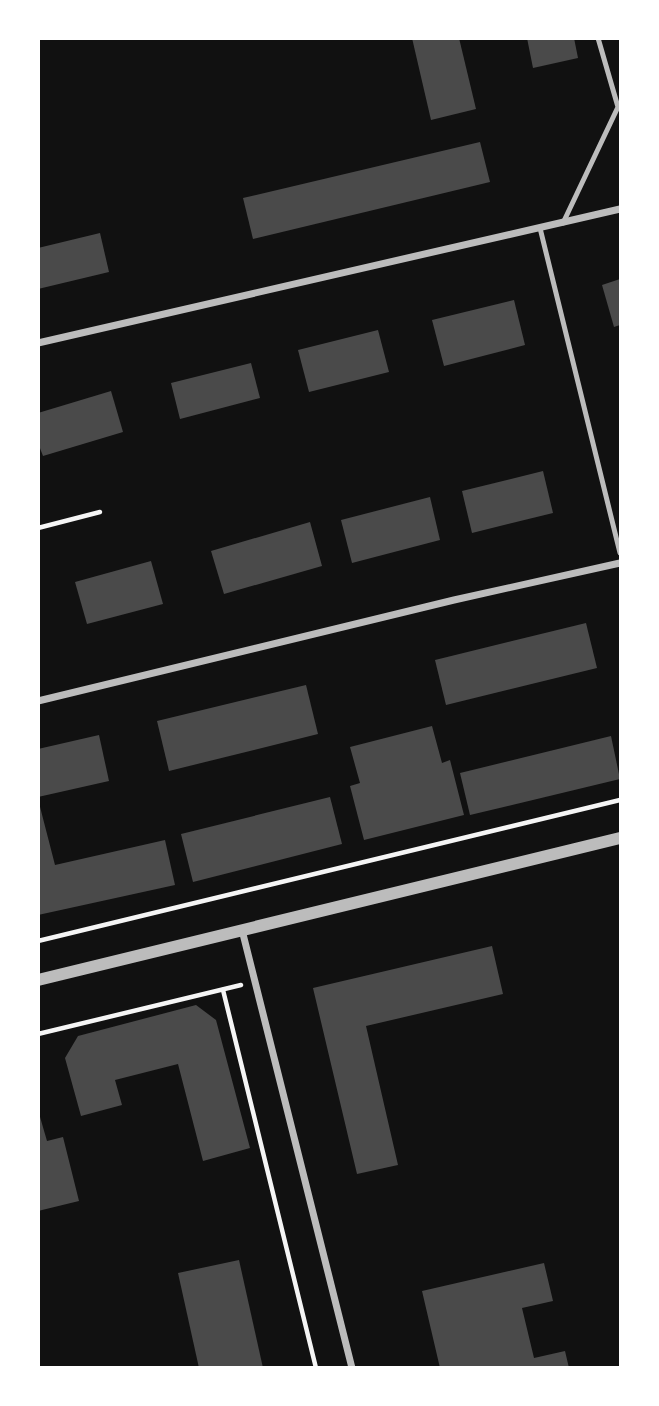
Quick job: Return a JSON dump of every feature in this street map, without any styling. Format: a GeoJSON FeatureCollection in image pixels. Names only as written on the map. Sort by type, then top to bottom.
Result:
{"type":"FeatureCollection","features":[{"type":"Feature","properties":{"kind":"street"},"geometry":{"type":"LineString","coordinates":[[38,343],[621,209]]}},
{"type":"Feature","properties":{"kind":"street"},"geometry":{"type":"LineString","coordinates":[[38,701],[621,563]]}},
{"type":"Feature","properties":{"kind":"street"},"geometry":{"type":"LineString","coordinates":[[38,980],[621,838]]}},
{"type":"Feature","properties":{"kind":"street"},"geometry":{"type":"LineString","coordinates":[[242,930],[352,1367]]}},
{"type":"Feature","properties":{"kind":"lane"},"geometry":{"type":"LineString","coordinates":[[563,222],[618,107],[598,38]]}},
{"type":"Feature","properties":{"kind":"lane"},"geometry":{"type":"LineString","coordinates":[[540,228],[621,553]]}},
{"type":"Feature","properties":{"kind":"path"},"geometry":{"type":"LineString","coordinates":[[38,528],[100,512]]}},
{"type":"Feature","properties":{"kind":"path"},"geometry":{"type":"LineString","coordinates":[[38,941],[621,800]]}},
{"type":"Feature","properties":{"kind":"path"},"geometry":{"type":"LineString","coordinates":[[38,1034],[256,982]]}},
{"type":"Feature","properties":{"kind":"path"},"geometry":{"type":"LineString","coordinates":[[223,990],[316,1367]]}},
{"type":"Feature","properties":{"kind":"building"},"geometry":{"type":"Polygon","coordinates":[[[412,38],[459,38],[476,109],[431,120],[412,38]]]}},
{"type":"Feature","properties":{"kind":"building"},"geometry":{"type":"Polygon","coordinates":[[[527,38],[574,38],[578,58],[533,68],[527,38]]]}},
{"type":"Feature","properties":{"kind":"building"},"geometry":{"type":"Polygon","coordinates":[[[480,142],[490,182],[253,239],[243,198],[480,142]]]}},
{"type":"Feature","properties":{"kind":"building"},"geometry":{"type":"Polygon","coordinates":[[[100,233],[109,272],[38,289],[38,248],[100,233]]]}},
{"type":"Feature","properties":{"kind":"building"},"geometry":{"type":"Polygon","coordinates":[[[620,279],[620,325],[614,327],[602,285],[620,279]]]}},
{"type":"Feature","properties":{"kind":"building"},"geometry":{"type":"Polygon","coordinates":[[[514,300],[525,345],[444,366],[432,320],[514,300]]]}},
{"type":"Feature","properties":{"kind":"building"},"geometry":{"type":"Polygon","coordinates":[[[378,330],[389,372],[309,392],[298,350],[378,330]]]}},
{"type":"Feature","properties":{"kind":"building"},"geometry":{"type":"Polygon","coordinates":[[[251,363],[260,398],[180,419],[171,383],[251,363]]]}},
{"type":"Feature","properties":{"kind":"building"},"geometry":{"type":"Polygon","coordinates":[[[111,391],[123,432],[43,456],[38,443],[38,413],[111,391]]]}},
{"type":"Feature","properties":{"kind":"building"},"geometry":{"type":"Polygon","coordinates":[[[543,471],[553,513],[472,533],[462,491],[543,471]]]}},
{"type":"Feature","properties":{"kind":"building"},"geometry":{"type":"Polygon","coordinates":[[[430,497],[440,540],[352,563],[341,520],[430,497]]]}},
{"type":"Feature","properties":{"kind":"building"},"geometry":{"type":"Polygon","coordinates":[[[310,522],[322,566],[224,594],[211,551],[310,522]]]}},
{"type":"Feature","properties":{"kind":"building"},"geometry":{"type":"Polygon","coordinates":[[[151,561],[163,604],[87,624],[75,582],[151,561]]]}},
{"type":"Feature","properties":{"kind":"building"},"geometry":{"type":"Polygon","coordinates":[[[586,623],[597,668],[446,705],[435,660],[586,623]]]}},
{"type":"Feature","properties":{"kind":"building"},"geometry":{"type":"Polygon","coordinates":[[[306,685],[318,734],[169,771],[157,721],[306,685]]]}},
{"type":"Feature","properties":{"kind":"building"},"geometry":{"type":"Polygon","coordinates":[[[432,726],[442,763],[450,760],[464,815],[364,840],[350,786],[360,783],[350,747],[432,726]]]}},
{"type":"Feature","properties":{"kind":"building"},"geometry":{"type":"Polygon","coordinates":[[[99,735],[109,781],[38,797],[38,749],[99,735]]]}},
{"type":"Feature","properties":{"kind":"building"},"geometry":{"type":"Polygon","coordinates":[[[611,736],[620,779],[470,815],[460,773],[611,736]]]}},
{"type":"Feature","properties":{"kind":"building"},"geometry":{"type":"Polygon","coordinates":[[[330,797],[342,844],[193,882],[181,834],[330,797]]]}},
{"type":"Feature","properties":{"kind":"building"},"geometry":{"type":"Polygon","coordinates":[[[38,799],[55,865],[165,840],[175,885],[38,915],[38,799]]]}},
{"type":"Feature","properties":{"kind":"building"},"geometry":{"type":"Polygon","coordinates":[[[492,946],[503,994],[366,1026],[398,1165],[357,1174],[313,988],[492,946]]]}},
{"type":"Feature","properties":{"kind":"building"},"geometry":{"type":"Polygon","coordinates":[[[196,1005],[216,1020],[250,1148],[203,1161],[178,1064],[115,1080],[122,1105],[81,1116],[65,1058],[78,1036],[196,1005]]]}},
{"type":"Feature","properties":{"kind":"building"},"geometry":{"type":"Polygon","coordinates":[[[38,1110],[47,1141],[63,1137],[79,1201],[38,1211],[38,1110]]]}},
{"type":"Feature","properties":{"kind":"building"},"geometry":{"type":"Polygon","coordinates":[[[239,1260],[263,1368],[199,1368],[178,1273],[239,1260]]]}},
{"type":"Feature","properties":{"kind":"building"},"geometry":{"type":"Polygon","coordinates":[[[544,1263],[553,1301],[522,1308],[534,1358],[565,1351],[569,1368],[440,1368],[422,1291],[544,1263]]]}}]}
